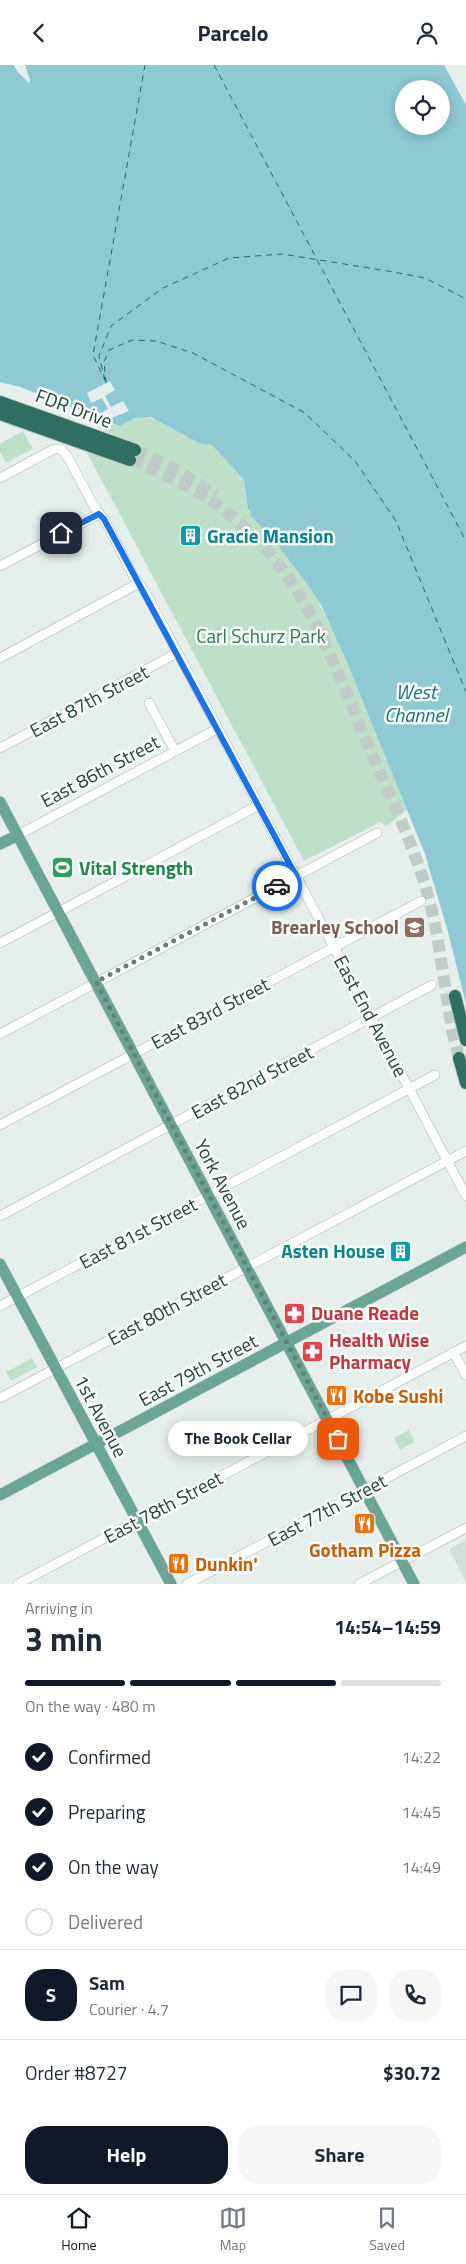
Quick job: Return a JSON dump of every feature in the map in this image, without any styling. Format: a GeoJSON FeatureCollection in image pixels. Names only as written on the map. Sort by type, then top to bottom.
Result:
{"type":"FeatureCollection","features":[{"type":"Feature","properties":{"kind":"highway","name":"FDR Drive"},"geometry":{"type":"LineString","coordinates":[[0,402],[132,455],[0,415]]}},
{"type":"Feature","properties":{"kind":"highway"},"geometry":{"type":"LineString","coordinates":[[455,996],[466,1040]]}},
{"type":"Feature","properties":{"kind":"highway"},"geometry":{"type":"LineString","coordinates":[[459,1059],[466,1083]]}},
{"type":"Feature","properties":{"kind":"main road","name":"York Avenue"},"geometry":{"type":"LineString","coordinates":[[0,802],[414,1584]]}},
{"type":"Feature","properties":{"kind":"main road","name":"East 86th Street"},"geometry":{"type":"LineString","coordinates":[[0,844],[18,835]]}},
{"type":"Feature","properties":{"kind":"main road","name":"East 79th Street"},"geometry":{"type":"LineString","coordinates":[[0,1495],[466,1247]]}},
{"type":"Feature","properties":{"kind":"main road","name":"1st Avenue"},"geometry":{"type":"LineString","coordinates":[[0,1264],[171,1584]]}},
{"type":"Feature","properties":{"kind":"street","name":"East End Avenue"},"geometry":{"type":"LineString","coordinates":[[0,478],[54,449],[60,449],[67,456],[99,514],[104,519],[259,805],[466,1196]]}},
{"type":"Feature","properties":{"kind":"street"},"geometry":{"type":"LineString","coordinates":[[0,566],[99,514]]}},
{"type":"Feature","properties":{"kind":"street"},"geometry":{"type":"LineString","coordinates":[[0,658],[139,583]]}},
{"type":"Feature","properties":{"kind":"street","name":"East 87th Street"},"geometry":{"type":"LineString","coordinates":[[0,748],[177,653]]}},
{"type":"Feature","properties":{"kind":"street"},"geometry":{"type":"LineString","coordinates":[[149,703],[175,751]]}},
{"type":"Feature","properties":{"kind":"street","name":"East 86th Street"},"geometry":{"type":"LineString","coordinates":[[18,835],[217,729]]}},
{"type":"Feature","properties":{"kind":"street"},"geometry":{"type":"LineString","coordinates":[[0,943],[259,805]]}},
{"type":"Feature","properties":{"kind":"street"},"geometry":{"type":"LineString","coordinates":[[0,1034],[377,833]]}},
{"type":"Feature","properties":{"kind":"street","name":"East 83rd Street"},"geometry":{"type":"LineString","coordinates":[[0,1125],[421,901]]}},
{"type":"Feature","properties":{"kind":"street","name":"East 82nd Street"},"geometry":{"type":"LineString","coordinates":[[0,1216],[432,985]]}},
{"type":"Feature","properties":{"kind":"street","name":"East 81st Street"},"geometry":{"type":"LineString","coordinates":[[0,1306],[435,1075]]}},
{"type":"Feature","properties":{"kind":"street","name":"East 80th Street"},"geometry":{"type":"LineString","coordinates":[[0,1398],[466,1151]]}},
{"type":"Feature","properties":{"kind":"street","name":"East 78th Street"},"geometry":{"type":"LineString","coordinates":[[18,1584],[466,1346]]}},
{"type":"Feature","properties":{"kind":"street"},"geometry":{"type":"LineString","coordinates":[[453,1352],[466,1375]]}},
{"type":"Feature","properties":{"kind":"street","name":"East 77th Street"},"geometry":{"type":"LineString","coordinates":[[187,1584],[466,1436]]}},
{"type":"Feature","properties":{"kind":"street"},"geometry":{"type":"LineString","coordinates":[[359,1584],[466,1528]]}},
{"type":"Feature","properties":{"kind":"shaded area"},"geometry":{"type":"Polygon","coordinates":[[[466,1540],[466,1582],[449,1549],[466,1540]]]}},
{"type":"Feature","properties":{"kind":"green space","name":"Carl Schurz Park"},"geometry":{"type":"Polygon","coordinates":[[[135,418],[155,419],[206,444],[212,445],[244,480],[250,515],[290,557],[306,581],[320,605],[345,658],[407,810],[386,826],[380,822],[304,861],[85,449],[137,445],[104,431],[108,422],[120,426],[135,418]]]}},
{"type":"Feature","properties":{"kind":"green space"},"geometry":{"type":"Polygon","coordinates":[[[23,431],[33,449],[6,463],[0,452],[0,444],[23,431]]]}},
{"type":"Feature","properties":{"kind":"green space"},"geometry":{"type":"Polygon","coordinates":[[[32,1358],[37,1367],[11,1381],[6,1372],[32,1358]]]}},
{"type":"Feature","properties":{"kind":"green space"},"geometry":{"type":"Polygon","coordinates":[[[409,1430],[415,1442],[400,1450],[394,1438],[409,1430]]]}},
{"type":"Feature","properties":{"kind":"water","name":"West Channel"},"geometry":{"type":"Polygon","coordinates":[[[0,65],[14,65],[17,71],[29,83],[30,80],[25,65],[444,65],[466,105],[466,1004],[448,932],[425,854],[346,660],[321,605],[308,585],[274,540],[250,515],[244,480],[212,445],[199,443],[151,417],[135,418],[120,426],[20,387],[0,382],[0,65]]]}},
{"type":"Feature","properties":{"kind":"pier"},"geometry":{"type":"Polygon","coordinates":[[[110,381],[115,390],[105,396],[111,407],[123,401],[129,411],[104,421],[94,417],[108,409],[102,398],[91,403],[87,393],[110,381]]]}},
{"type":"Feature","properties":{"kind":"ferry route"},"geometry":{"type":"LineString","coordinates":[[106,382],[93,355],[145,65]]}},
{"type":"Feature","properties":{"kind":"ferry route"},"geometry":{"type":"LineString","coordinates":[[214,65],[466,541]]}},
{"type":"Feature","properties":{"kind":"ferry route"},"geometry":{"type":"LineString","coordinates":[[105,380],[99,356],[111,326],[163,288],[229,258],[282,254],[388,271],[425,278],[466,299]]}},
{"type":"Feature","properties":{"kind":"ferry route"},"geometry":{"type":"LineString","coordinates":[[106,383],[104,362],[109,350],[132,340],[156,341],[193,353],[305,413],[355,461],[396,521],[466,692]]}},
{"type":"Feature","properties":{"kind":"tunnel"},"geometry":{"type":"LineString","coordinates":[[135,450],[183,474],[216,495]]}},
{"type":"Feature","properties":{"kind":"tunnel"},"geometry":{"type":"LineString","coordinates":[[130,460],[182,483],[223,509],[257,540],[285,573],[308,611],[329,652],[418,863],[434,922],[450,1020],[459,1058]]}},
{"type":"Feature","properties":{"kind":"way so far"},"geometry":{"type":"LineString","coordinates":[[277,886],[96,982],[338,1439]]}},
{"type":"Feature","properties":{"kind":"place","name":"Gracie Mansion"},"geometry":{"type":"Point","coordinates":[191,536]}},
{"type":"Feature","properties":{"kind":"place","name":"Vital Strength"},"geometry":{"type":"Point","coordinates":[63,868]}},
{"type":"Feature","properties":{"kind":"place","name":"Brearley School"},"geometry":{"type":"Point","coordinates":[415,927]}},
{"type":"Feature","properties":{"kind":"place","name":"Asten House"},"geometry":{"type":"Point","coordinates":[401,1251]}},
{"type":"Feature","properties":{"kind":"place","name":"Duane Reade"},"geometry":{"type":"Point","coordinates":[295,1313]}},
{"type":"Feature","properties":{"kind":"place","name":"Health Wise Pharmacy"},"geometry":{"type":"Point","coordinates":[313,1351]}},
{"type":"Feature","properties":{"kind":"place","name":"Kobe Sushi"},"geometry":{"type":"Point","coordinates":[337,1396]}},
{"type":"Feature","properties":{"kind":"place","name":"The Book Cellar"},"geometry":{"type":"Point","coordinates":[338,1439]}},
{"type":"Feature","properties":{"kind":"place","name":"Gotham Pizza"},"geometry":{"type":"Point","coordinates":[365,1524]}},
{"type":"Feature","properties":{"kind":"place","name":"Dunkin'"},"geometry":{"type":"Point","coordinates":[179,1564]}},
{"type":"Feature","properties":{"kind":"route"},"geometry":{"type":"LineString","coordinates":[[61,533],[99,514],[104,519],[134,577],[147,595],[296,876],[277,886]]}}]}
